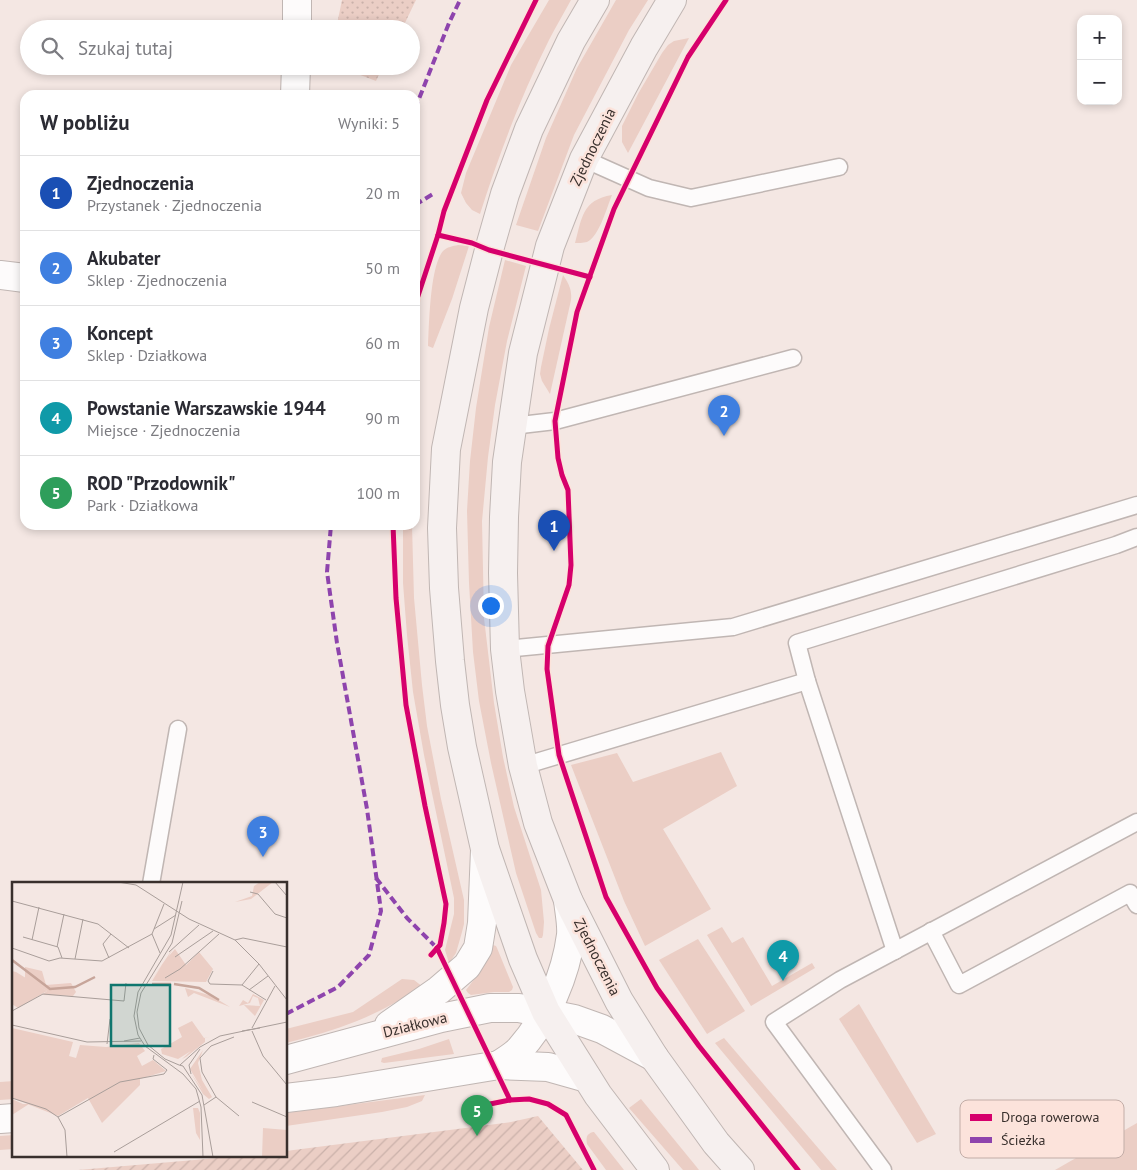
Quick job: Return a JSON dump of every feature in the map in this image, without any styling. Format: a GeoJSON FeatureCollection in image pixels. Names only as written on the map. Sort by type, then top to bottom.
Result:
{"type":"FeatureCollection","features":[{"type":"Feature","properties":{"kind":"main road"},"geometry":{"type":"LineString","coordinates":[[595,0],[571,41],[529,129],[505,194],[474,308],[446,449],[442,528],[444,588],[450,662],[462,747],[485,849],[523,959],[546,1012],[587,1078],[655,1170]]}},
{"type":"Feature","properties":{"kind":"main road","name":"Zjednoczenia"},"geometry":{"type":"LineString","coordinates":[[672,0],[644,46],[584,159],[550,246],[523,353],[507,462],[504,517],[505,649],[523,766],[538,823],[568,900],[619,1001],[654,1057],[716,1143],[740,1170]]}},
{"type":"Feature","properties":{"kind":"street"},"geometry":{"type":"LineString","coordinates":[[297,0],[297,20]]}},
{"type":"Feature","properties":{"kind":"street"},"geometry":{"type":"LineString","coordinates":[[295,90],[296,75]]}},
{"type":"Feature","properties":{"kind":"street"},"geometry":{"type":"LineString","coordinates":[[0,275],[20,277]]}},
{"type":"Feature","properties":{"kind":"street"},"geometry":{"type":"LineString","coordinates":[[372,1036],[439,990],[467,966],[478,948],[482,923],[485,849]]}},
{"type":"Feature","properties":{"kind":"street"},"geometry":{"type":"LineString","coordinates":[[499,1065],[519,1050],[532,1035],[546,1012],[563,973],[571,933],[568,900]]}},
{"type":"Feature","properties":{"kind":"street","name":"Działkowa"},"geometry":{"type":"LineString","coordinates":[[288,1059],[441,1018],[490,1008],[519,1008],[574,1019],[602,1029],[654,1057]]}},
{"type":"Feature","properties":{"kind":"street"},"geometry":{"type":"LineString","coordinates":[[288,1098],[336,1092],[499,1065],[548,1067],[587,1078]]}},
{"type":"Feature","properties":{"kind":"lane"},"geometry":{"type":"LineString","coordinates":[[584,159],[648,188],[692,198],[839,167]]}},
{"type":"Feature","properties":{"kind":"lane"},"geometry":{"type":"LineString","coordinates":[[512,426],[555,422],[792,358]]}},
{"type":"Feature","properties":{"kind":"lane"},"geometry":{"type":"LineString","coordinates":[[505,649],[733,627],[1137,505]]}},
{"type":"Feature","properties":{"kind":"lane"},"geometry":{"type":"LineString","coordinates":[[895,950],[796,643],[1137,538]]}},
{"type":"Feature","properties":{"kind":"lane"},"geometry":{"type":"LineString","coordinates":[[523,766],[807,681]]}},
{"type":"Feature","properties":{"kind":"lane"},"geometry":{"type":"LineString","coordinates":[[151,882],[178,729]]}},
{"type":"Feature","properties":{"kind":"lane"},"geometry":{"type":"LineString","coordinates":[[883,1170],[774,1022],[840,980],[1137,822]]}},
{"type":"Feature","properties":{"kind":"lane"},"geometry":{"type":"LineString","coordinates":[[932,931],[959,985],[1130,893],[1137,905]]}},
{"type":"Feature","properties":{"kind":"shaded area"},"geometry":{"type":"Polygon","coordinates":[[[342,0],[416,0],[406,20],[338,20],[342,0]]]}},
{"type":"Feature","properties":{"kind":"shaded area"},"geometry":{"type":"Polygon","coordinates":[[[549,0],[571,0],[549,40],[520,104],[480,214],[472,210],[461,193],[466,173],[511,65],[549,0]]]}},
{"type":"Feature","properties":{"kind":"shaded area"},"geometry":{"type":"Polygon","coordinates":[[[616,0],[648,0],[629,30],[574,135],[538,231],[516,225],[546,138],[577,68],[616,0]]]}},
{"type":"Feature","properties":{"kind":"shaded area"},"geometry":{"type":"Polygon","coordinates":[[[689,38],[628,153],[622,142],[622,126],[638,94],[668,45],[674,41],[689,38]]]}},
{"type":"Feature","properties":{"kind":"shaded area"},"geometry":{"type":"Polygon","coordinates":[[[360,75],[379,75],[376,81],[360,75]]]}},
{"type":"Feature","properties":{"kind":"shaded area"},"geometry":{"type":"Polygon","coordinates":[[[612,195],[595,234],[587,242],[575,243],[582,218],[589,206],[602,197],[612,195]]]}},
{"type":"Feature","properties":{"kind":"shaded area"},"geometry":{"type":"Polygon","coordinates":[[[458,245],[469,246],[452,299],[433,348],[428,346],[431,296],[435,269],[443,251],[458,245]]]}},
{"type":"Feature","properties":{"kind":"shaded area"},"geometry":{"type":"Polygon","coordinates":[[[505,260],[526,266],[507,341],[488,457],[482,521],[484,618],[494,703],[503,757],[514,807],[541,890],[544,922],[542,938],[539,938],[536,933],[516,873],[491,763],[479,701],[473,652],[469,583],[467,511],[470,461],[489,327],[505,260]]]}},
{"type":"Feature","properties":{"kind":"shaded area"},"geometry":{"type":"Polygon","coordinates":[[[563,275],[570,287],[571,300],[550,394],[540,374],[563,275]]]}},
{"type":"Feature","properties":{"kind":"shaded area"},"geometry":{"type":"Polygon","coordinates":[[[403,530],[412,530],[414,598],[427,726],[464,900],[464,924],[456,953],[449,963],[445,950],[454,914],[454,898],[424,755],[413,692],[403,583],[403,530]]]}},
{"type":"Feature","properties":{"kind":"shaded area"},"geometry":{"type":"Polygon","coordinates":[[[721,752],[737,786],[663,829],[711,909],[645,946],[624,901],[571,765],[617,753],[633,782],[721,752]]]}},
{"type":"Feature","properties":{"kind":"shaded area"},"geometry":{"type":"Polygon","coordinates":[[[722,927],[732,943],[743,937],[772,986],[812,963],[815,968],[751,1006],[707,935],[722,927]]]}},
{"type":"Feature","properties":{"kind":"shaded area"},"geometry":{"type":"Polygon","coordinates":[[[698,939],[745,1011],[707,1034],[659,960],[698,939]]]}},
{"type":"Feature","properties":{"kind":"shaded area"},"geometry":{"type":"Polygon","coordinates":[[[493,945],[497,948],[513,987],[512,990],[509,992],[471,995],[466,990],[476,977],[493,945]]]}},
{"type":"Feature","properties":{"kind":"shaded area"},"geometry":{"type":"Polygon","coordinates":[[[402,979],[414,980],[423,987],[357,1021],[288,1042],[288,1028],[353,1012],[402,979]]]}},
{"type":"Feature","properties":{"kind":"shaded area"},"geometry":{"type":"Polygon","coordinates":[[[859,1004],[936,1134],[917,1143],[839,1019],[859,1004]]]}},
{"type":"Feature","properties":{"kind":"shaded area"},"geometry":{"type":"Polygon","coordinates":[[[724,1038],[837,1170],[821,1170],[715,1043],[724,1038]]]}},
{"type":"Feature","properties":{"kind":"shaded area"},"geometry":{"type":"Polygon","coordinates":[[[449,1039],[454,1054],[381,1062],[382,1058],[449,1039]]]}},
{"type":"Feature","properties":{"kind":"shaded area"},"geometry":{"type":"Polygon","coordinates":[[[12,1081],[12,1099],[0,1100],[0,1082],[12,1081]]]}},
{"type":"Feature","properties":{"kind":"shaded area"},"geometry":{"type":"Polygon","coordinates":[[[425,1095],[422,1101],[407,1107],[288,1126],[288,1113],[425,1095]]]}},
{"type":"Feature","properties":{"kind":"shaded area"},"geometry":{"type":"Polygon","coordinates":[[[641,1099],[699,1170],[683,1170],[629,1108],[641,1099]]]}},
{"type":"Feature","properties":{"kind":"shaded area"},"geometry":{"type":"Polygon","coordinates":[[[538,1116],[583,1170],[78,1170],[218,1158],[288,1158],[288,1151],[511,1122],[538,1116]]]}},
{"type":"Feature","properties":{"kind":"shaded area"},"geometry":{"type":"Polygon","coordinates":[[[1137,1123],[1137,1170],[1055,1170],[1076,1158],[1124,1158],[1124,1130],[1137,1123]]]}},
{"type":"Feature","properties":{"kind":"shaded area"},"geometry":{"type":"Polygon","coordinates":[[[594,1132],[624,1170],[606,1170],[587,1144],[587,1136],[594,1132]]]}},
{"type":"Feature","properties":{"kind":"shaded area"},"geometry":{"type":"Polygon","coordinates":[[[12,1135],[12,1149],[0,1150],[0,1136],[12,1135]]]}},
{"type":"Feature","properties":{"kind":"marked path"},"geometry":{"type":"LineString","coordinates":[[420,96],[460,0]]}},
{"type":"Feature","properties":{"kind":"marked path"},"geometry":{"type":"LineString","coordinates":[[420,202],[433,194]]}},
{"type":"Feature","properties":{"kind":"marked path"},"geometry":{"type":"LineString","coordinates":[[288,1013],[338,987],[369,955],[381,911],[367,809],[337,643],[327,572],[331,530]]}},
{"type":"Feature","properties":{"kind":"marked path"},"geometry":{"type":"LineString","coordinates":[[376,878],[407,918],[437,948]]}},
{"type":"Feature","properties":{"kind":"cycle path"},"geometry":{"type":"LineString","coordinates":[[420,290],[444,211],[487,100],[536,0]]}},
{"type":"Feature","properties":{"kind":"cycle path"},"geometry":{"type":"LineString","coordinates":[[726,0],[688,57],[614,209],[577,312],[555,421],[558,458],[568,490],[571,565],[569,585],[548,646],[547,669],[559,755],[606,897],[657,988],[699,1046],[798,1170]]}},
{"type":"Feature","properties":{"kind":"cycle path"},"geometry":{"type":"LineString","coordinates":[[438,235],[590,277]]}},
{"type":"Feature","properties":{"kind":"cycle path"},"geometry":{"type":"LineString","coordinates":[[393,530],[396,598],[406,705],[446,904],[440,945],[431,955]]}},
{"type":"Feature","properties":{"kind":"cycle path"},"geometry":{"type":"LineString","coordinates":[[437,948],[510,1100]]}},
{"type":"Feature","properties":{"kind":"cycle path"},"geometry":{"type":"LineString","coordinates":[[490,1104],[529,1099],[548,1104],[566,1115],[594,1170]]}},
{"type":"Feature","properties":{"kind":"place","name":"Akubater"},"geometry":{"type":"Point","coordinates":[724,436]}},
{"type":"Feature","properties":{"kind":"place","name":"Zjednoczenia"},"geometry":{"type":"Point","coordinates":[554,551]}},
{"type":"Feature","properties":{"kind":"place","name":"Koncept"},"geometry":{"type":"Point","coordinates":[263,857]}},
{"type":"Feature","properties":{"kind":"place","name":"Powstanie Warszawskie 1944"},"geometry":{"type":"Point","coordinates":[783,981]}},
{"type":"Feature","properties":{"kind":"place","name":"ROD \"Przodownik\""},"geometry":{"type":"Point","coordinates":[477,1136]}}]}
